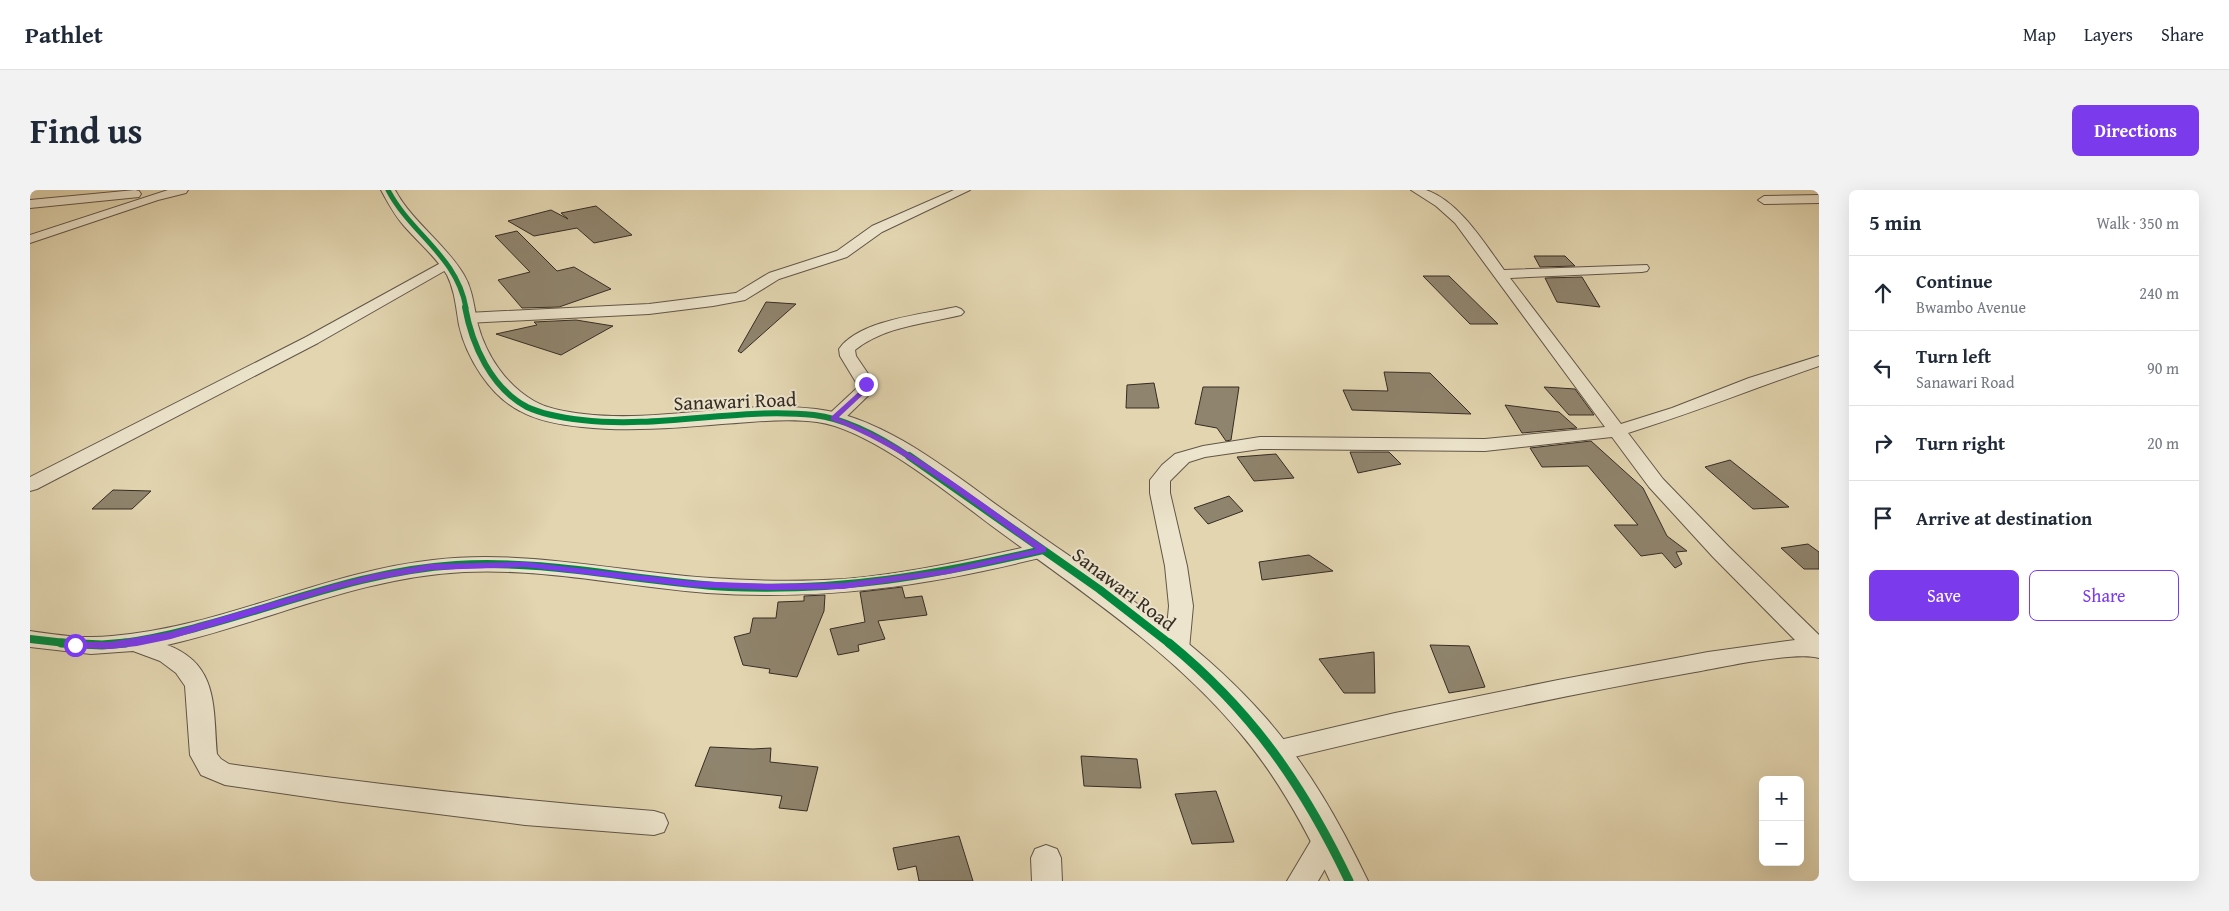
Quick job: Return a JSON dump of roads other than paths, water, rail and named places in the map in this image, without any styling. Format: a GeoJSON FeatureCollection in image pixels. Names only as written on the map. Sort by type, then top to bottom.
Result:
{"type":"FeatureCollection","features":[{"type":"Feature","properties":{"kind":"street"},"geometry":{"type":"LineString","coordinates":[[30,204],[181,190]]}},
{"type":"Feature","properties":{"kind":"street"},"geometry":{"type":"LineString","coordinates":[[30,239],[154,197],[181,190]]}},
{"type":"Feature","properties":{"kind":"street","name":"Sanawari Road"},"geometry":{"type":"LineString","coordinates":[[388,190],[395,204],[416,231],[448,263],[462,289],[467,318],[476,347],[502,387],[524,405],[555,417],[602,422],[789,413],[834,419],[859,428],[897,448],[1149,626],[1177,649],[1227,696],[1273,751],[1308,801],[1349,881]]}},
{"type":"Feature","properties":{"kind":"street"},"geometry":{"type":"LineString","coordinates":[[467,318],[649,309],[740,297],[774,276],[842,254],[877,229],[964,190]]}},
{"type":"Feature","properties":{"kind":"street"},"geometry":{"type":"LineString","coordinates":[[1417,190],[1440,204],[1460,220],[1565,358],[1616,431],[1656,483],[1686,517],[1818,647]]}},
{"type":"Feature","properties":{"kind":"street"},"geometry":{"type":"LineString","coordinates":[[1764,200],[1819,199]]}},
{"type":"Feature","properties":{"kind":"street"},"geometry":{"type":"LineString","coordinates":[[30,485],[278,358],[448,263]]}},
{"type":"Feature","properties":{"kind":"street"},"geometry":{"type":"LineString","coordinates":[[1500,274],[1642,268]]}},
{"type":"Feature","properties":{"kind":"street"},"geometry":{"type":"LineString","coordinates":[[834,419],[866,389],[866,384],[848,356],[847,349],[853,343],[866,336],[895,326],[956,312]]}},
{"type":"Feature","properties":{"kind":"street"},"geometry":{"type":"LineString","coordinates":[[1177,649],[1181,606],[1176,566],[1160,493],[1160,480],[1182,458],[1203,452],[1260,443],[1485,445],[1616,431],[1678,412],[1754,382],[1819,360]]}},
{"type":"Feature","properties":{"kind":"street"},"geometry":{"type":"LineString","coordinates":[[30,638],[75,645],[110,646],[137,643],[195,629],[350,583],[431,567],[525,565],[691,584],[772,587],[843,586],[948,571],[1043,550]]}},
{"type":"Feature","properties":{"kind":"street"},"geometry":{"type":"LineString","coordinates":[[137,643],[169,655],[186,667],[198,685],[204,755],[211,766],[225,774],[342,791],[525,813],[654,823]]}},
{"type":"Feature","properties":{"kind":"street"},"geometry":{"type":"LineString","coordinates":[[1273,751],[1441,712],[1644,673],[1818,647]]}},
{"type":"Feature","properties":{"kind":"street"},"geometry":{"type":"LineString","coordinates":[[1302,881],[1328,838]]}}]}
